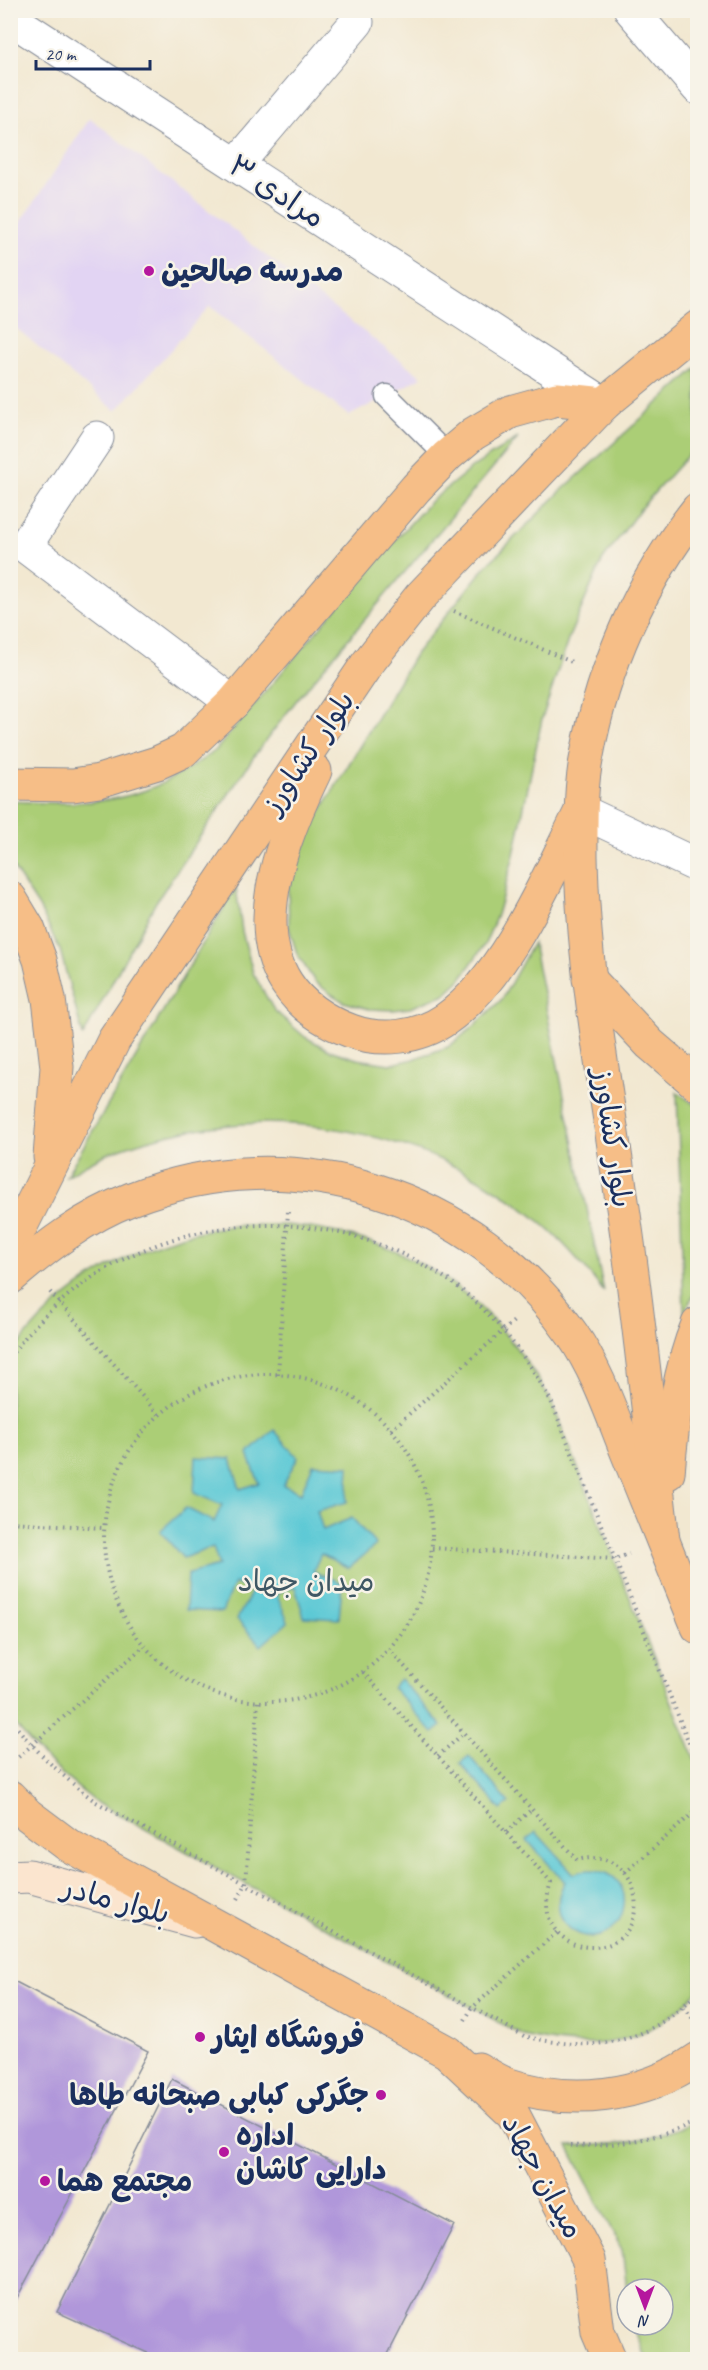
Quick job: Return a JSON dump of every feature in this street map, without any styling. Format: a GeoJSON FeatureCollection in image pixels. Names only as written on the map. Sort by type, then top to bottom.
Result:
{"type":"FeatureCollection","features":[{"type":"Feature","properties":{"kind":"main road","name":"بلوار کشاورز"},"geometry":{"type":"LineString","coordinates":[[15,1264],[48,1174],[114,1040],[367,664],[420,597],[604,404],[698,327]]}},
{"type":"Feature","properties":{"kind":"main road"},"geometry":{"type":"LineString","coordinates":[[10,784],[74,785],[99,782],[157,763],[183,751],[233,703],[416,488],[447,456],[473,434],[510,412],[557,399],[604,404]]}},
{"type":"Feature","properties":{"kind":"main road","name":"بلوار کشاورز"},"geometry":{"type":"LineString","coordinates":[[663,1540],[632,1265],[589,979],[582,898],[581,811],[586,757],[600,698],[626,630],[672,541],[698,508]]}},
{"type":"Feature","properties":{"kind":"main road"},"geometry":{"type":"LineString","coordinates":[[367,664],[295,812],[272,887],[271,946],[289,989],[314,1013],[343,1028],[367,1036],[398,1036],[426,1030],[447,1019],[482,986],[509,946],[543,888],[581,811]]}},
{"type":"Feature","properties":{"kind":"main road"},"geometry":{"type":"LineString","coordinates":[[10,898],[28,928],[40,960],[49,999],[57,1067],[48,1174]]}},
{"type":"Feature","properties":{"kind":"main road"},"geometry":{"type":"LineString","coordinates":[[589,979],[650,1044],[698,1085]]}},
{"type":"Feature","properties":{"kind":"main road"},"geometry":{"type":"LineString","coordinates":[[15,1264],[86,1221],[131,1199],[178,1184],[228,1175],[292,1174],[327,1178],[376,1189],[423,1207],[467,1231],[507,1262],[543,1296],[573,1336],[598,1379],[698,1627]]}},
{"type":"Feature","properties":{"kind":"main road"},"geometry":{"type":"LineString","coordinates":[[663,1540],[670,1443],[684,1369],[698,1324]]}},
{"type":"Feature","properties":{"kind":"main road","name":"میدان جهاد"},"geometry":{"type":"LineString","coordinates":[[10,1797],[28,1815],[68,1845],[447,2052],[513,2114],[589,2260],[598,2332],[610,2360]]}},
{"type":"Feature","properties":{"kind":"main road"},"geometry":{"type":"LineString","coordinates":[[447,2052],[505,2084],[549,2096],[594,2097],[639,2088],[681,2071],[698,2059]]}},
{"type":"Feature","properties":{"kind":"street"},"geometry":{"type":"LineString","coordinates":[[633,12],[698,87]]}},
{"type":"Feature","properties":{"kind":"street","name":"مرادی ۳"},"geometry":{"type":"LineString","coordinates":[[10,18],[604,404]]}},
{"type":"Feature","properties":{"kind":"street"},"geometry":{"type":"LineString","coordinates":[[237,164],[357,22]]}},
{"type":"Feature","properties":{"kind":"street"},"geometry":{"type":"LineString","coordinates":[[97,438],[25,546],[233,703]]}},
{"type":"Feature","properties":{"kind":"street"},"geometry":{"type":"LineString","coordinates":[[581,811],[698,866]]}},
{"type":"Feature","properties":{"kind":"street","name":"بلوار مادر"},"geometry":{"type":"LineString","coordinates":[[10,1877],[29,1876],[221,1929]]}},
{"type":"Feature","properties":{"kind":"lane"},"geometry":{"type":"LineString","coordinates":[[387,396],[447,456]]}},
{"type":"Feature","properties":{"kind":"path"},"geometry":{"type":"LineString","coordinates":[[420,597],[608,677]]}},
{"type":"Feature","properties":{"kind":"path"},"geometry":{"type":"LineString","coordinates":[[278,1375],[292,1174]]}},
{"type":"Feature","properties":{"kind":"path"},"geometry":{"type":"LineString","coordinates":[[10,1357],[43,1317],[76,1289],[111,1265],[150,1246],[191,1233],[234,1226],[287,1225],[320,1228],[361,1238],[401,1253],[439,1274],[473,1300],[504,1330],[530,1364],[551,1401],[698,1765]]}},
{"type":"Feature","properties":{"kind":"path"},"geometry":{"type":"LineString","coordinates":[[15,1264],[59,1303],[159,1415]]}},
{"type":"Feature","properties":{"kind":"path"},"geometry":{"type":"LineString","coordinates":[[391,1430],[543,1296]]}},
{"type":"Feature","properties":{"kind":"path"},"geometry":{"type":"LineString","coordinates":[[278,1375],[310,1380],[340,1390],[367,1408],[391,1430],[410,1455],[423,1485],[431,1516],[432,1548],[428,1576],[419,1602],[406,1627],[389,1649],[363,1671],[339,1685],[313,1695],[285,1701],[258,1701],[226,1696],[195,1685],[168,1668],[144,1646],[125,1620],[112,1591],[104,1560],[103,1528],[109,1496],[120,1466],[137,1438],[159,1415],[185,1396],[214,1383],[246,1376],[278,1375]]}},
{"type":"Feature","properties":{"kind":"path"},"geometry":{"type":"LineString","coordinates":[[10,1522],[103,1528]]}},
{"type":"Feature","properties":{"kind":"path"},"geometry":{"type":"LineString","coordinates":[[432,1548],[615,1559],[663,1540]]}},
{"type":"Feature","properties":{"kind":"path"},"geometry":{"type":"LineString","coordinates":[[10,1764],[144,1646]]}},
{"type":"Feature","properties":{"kind":"path"},"geometry":{"type":"LineString","coordinates":[[363,1671],[551,1883],[547,1893],[546,1907],[550,1921],[557,1932],[568,1942],[581,1947],[609,1944],[621,1937],[630,1926],[636,1906],[633,1884],[626,1873],[614,1864],[601,1859],[577,1860],[389,1649]]}},
{"type":"Feature","properties":{"kind":"path"},"geometry":{"type":"LineString","coordinates":[[221,1929],[246,1884],[258,1701]]}},
{"type":"Feature","properties":{"kind":"path"},"geometry":{"type":"LineString","coordinates":[[10,1719],[31,1746],[62,1776],[96,1802],[524,2036],[557,2044],[591,2046],[624,2039],[656,2026],[684,2007],[698,1992]]}},
{"type":"Feature","properties":{"kind":"path"},"geometry":{"type":"LineString","coordinates":[[438,1756],[464,1733]]}},
{"type":"Feature","properties":{"kind":"path"},"geometry":{"type":"LineString","coordinates":[[506,1832],[531,1809]]}},
{"type":"Feature","properties":{"kind":"path"},"geometry":{"type":"LineString","coordinates":[[626,1873],[698,1809]]}},
{"type":"Feature","properties":{"kind":"path"},"geometry":{"type":"LineString","coordinates":[[447,2052],[472,2008],[557,1932]]}},
{"type":"Feature","properties":{"kind":"path"},"geometry":{"type":"LineString","coordinates":[[684,2007],[698,2025]]}},
{"type":"Feature","properties":{"kind":"path"},"geometry":{"type":"LineString","coordinates":[[574,2157],[568,2146],[617,2145],[664,2135],[698,2121]]}},
{"type":"Feature","properties":{"kind":"shaded area","name":"مدرسه صالحین"},"geometry":{"type":"Polygon","coordinates":[[[90,118],[422,377],[349,416],[210,306],[116,411],[11,324],[11,237],[90,118]]]}},
{"type":"Feature","properties":{"kind":"green space"},"geometry":{"type":"Polygon","coordinates":[[[697,368],[697,445],[640,509],[602,561],[569,637],[542,719],[514,855],[497,915],[485,944],[460,980],[445,994],[410,1008],[393,1010],[369,1009],[344,1002],[315,982],[297,954],[289,928],[288,889],[297,856],[314,822],[416,653],[485,567],[562,490],[697,368]]]}},
{"type":"Feature","properties":{"kind":"green space"},"geometry":{"type":"Polygon","coordinates":[[[518,438],[296,701],[257,752],[156,902],[83,1036],[60,950],[39,907],[11,864],[11,801],[46,803],[100,801],[134,794],[168,780],[215,751],[384,552],[430,502],[474,466],[518,438]]]}},
{"type":"Feature","properties":{"kind":"green space"},"geometry":{"type":"Polygon","coordinates":[[[236,887],[242,931],[253,973],[274,1010],[305,1037],[329,1050],[357,1059],[390,1064],[448,1047],[502,999],[533,943],[604,1292],[574,1255],[549,1230],[494,1188],[444,1162],[392,1142],[337,1129],[281,1124],[224,1125],[169,1134],[108,1153],[66,1176],[236,887]]]}},
{"type":"Feature","properties":{"kind":"green space"},"geometry":{"type":"Polygon","coordinates":[[[677,1092],[698,1107],[697,1287],[684,1314],[677,1092]]]}},
{"type":"Feature","properties":{"kind":"green space","name":"میدان جهاد"},"geometry":{"type":"Polygon","coordinates":[[[239,1225],[287,1225],[332,1232],[373,1243],[410,1258],[443,1277],[474,1301],[502,1330],[528,1363],[551,1401],[697,1765],[697,1992],[659,2024],[638,2034],[618,2041],[596,2044],[573,2044],[524,2036],[96,1802],[50,1763],[11,1719],[10,1357],[53,1307],[79,1286],[107,1268],[137,1253],[168,1240],[200,1232],[239,1225]]]}},
{"type":"Feature","properties":{"kind":"green space"},"geometry":{"type":"Polygon","coordinates":[[[697,2121],[697,2359],[647,2359],[637,2337],[675,2337],[675,2277],[625,2277],[622,2250],[568,2146],[634,2141],[697,2121]]]}},
{"type":"Feature","properties":{"kind":"water"},"geometry":{"type":"Polygon","coordinates":[[[274,1430],[298,1457],[283,1485],[301,1493],[313,1464],[349,1466],[347,1502],[317,1511],[323,1530],[352,1518],[376,1545],[349,1568],[321,1554],[313,1571],[342,1583],[339,1619],[304,1617],[295,1587],[276,1593],[288,1622],[261,1646],[237,1619],[252,1591],[234,1583],[222,1612],[186,1610],[188,1574],[219,1566],[213,1547],[183,1558],[160,1531],[186,1508],[214,1522],[222,1505],[194,1493],[196,1457],[231,1459],[240,1489],[259,1483],[248,1454],[274,1430]]]}},
{"type":"Feature","properties":{"kind":"water"},"geometry":{"type":"Polygon","coordinates":[[[400,1679],[442,1726],[433,1733],[392,1687],[400,1679]]]}},
{"type":"Feature","properties":{"kind":"water"},"geometry":{"type":"Polygon","coordinates":[[[469,1756],[509,1803],[501,1810],[460,1763],[469,1756]]]}},
{"type":"Feature","properties":{"kind":"water"},"geometry":{"type":"Polygon","coordinates":[[[536,1832],[574,1874],[587,1870],[600,1871],[614,1878],[622,1888],[624,1901],[622,1914],[615,1926],[605,1934],[592,1937],[577,1933],[565,1923],[558,1903],[565,1882],[527,1840],[536,1832]]]}},
{"type":"Feature","properties":{"kind":"building"},"geometry":{"type":"Polygon","coordinates":[[[698,1378],[698,1443],[696,1443],[693,1391],[698,1378]]]}},
{"type":"Feature","properties":{"kind":"building","name":"مجتمع هما"},"geometry":{"type":"Polygon","coordinates":[[[10,1979],[148,2051],[10,2311],[10,1979]]]}},
{"type":"Feature","properties":{"kind":"building","name":"اداره دارایی کاشان"},"geometry":{"type":"Polygon","coordinates":[[[172,2079],[454,2225],[385,2360],[163,2360],[57,2312],[172,2079]]]}},
{"type":"Feature","properties":{"kind":"place","name":"مدرسه صالحین"},"geometry":{"type":"Point","coordinates":[149,271]}},
{"type":"Feature","properties":{"kind":"place","name":"فروشگاه ایثار"},"geometry":{"type":"Point","coordinates":[200,2037]}},
{"type":"Feature","properties":{"kind":"place","name":"جگرکی کبابی صبحانه طاها"},"geometry":{"type":"Point","coordinates":[381,2095]}},
{"type":"Feature","properties":{"kind":"place","name":"اداره دارایی کاشان"},"geometry":{"type":"Point","coordinates":[224,2152]}},
{"type":"Feature","properties":{"kind":"place","name":"مجتمع هما"},"geometry":{"type":"Point","coordinates":[45,2181]}}]}
